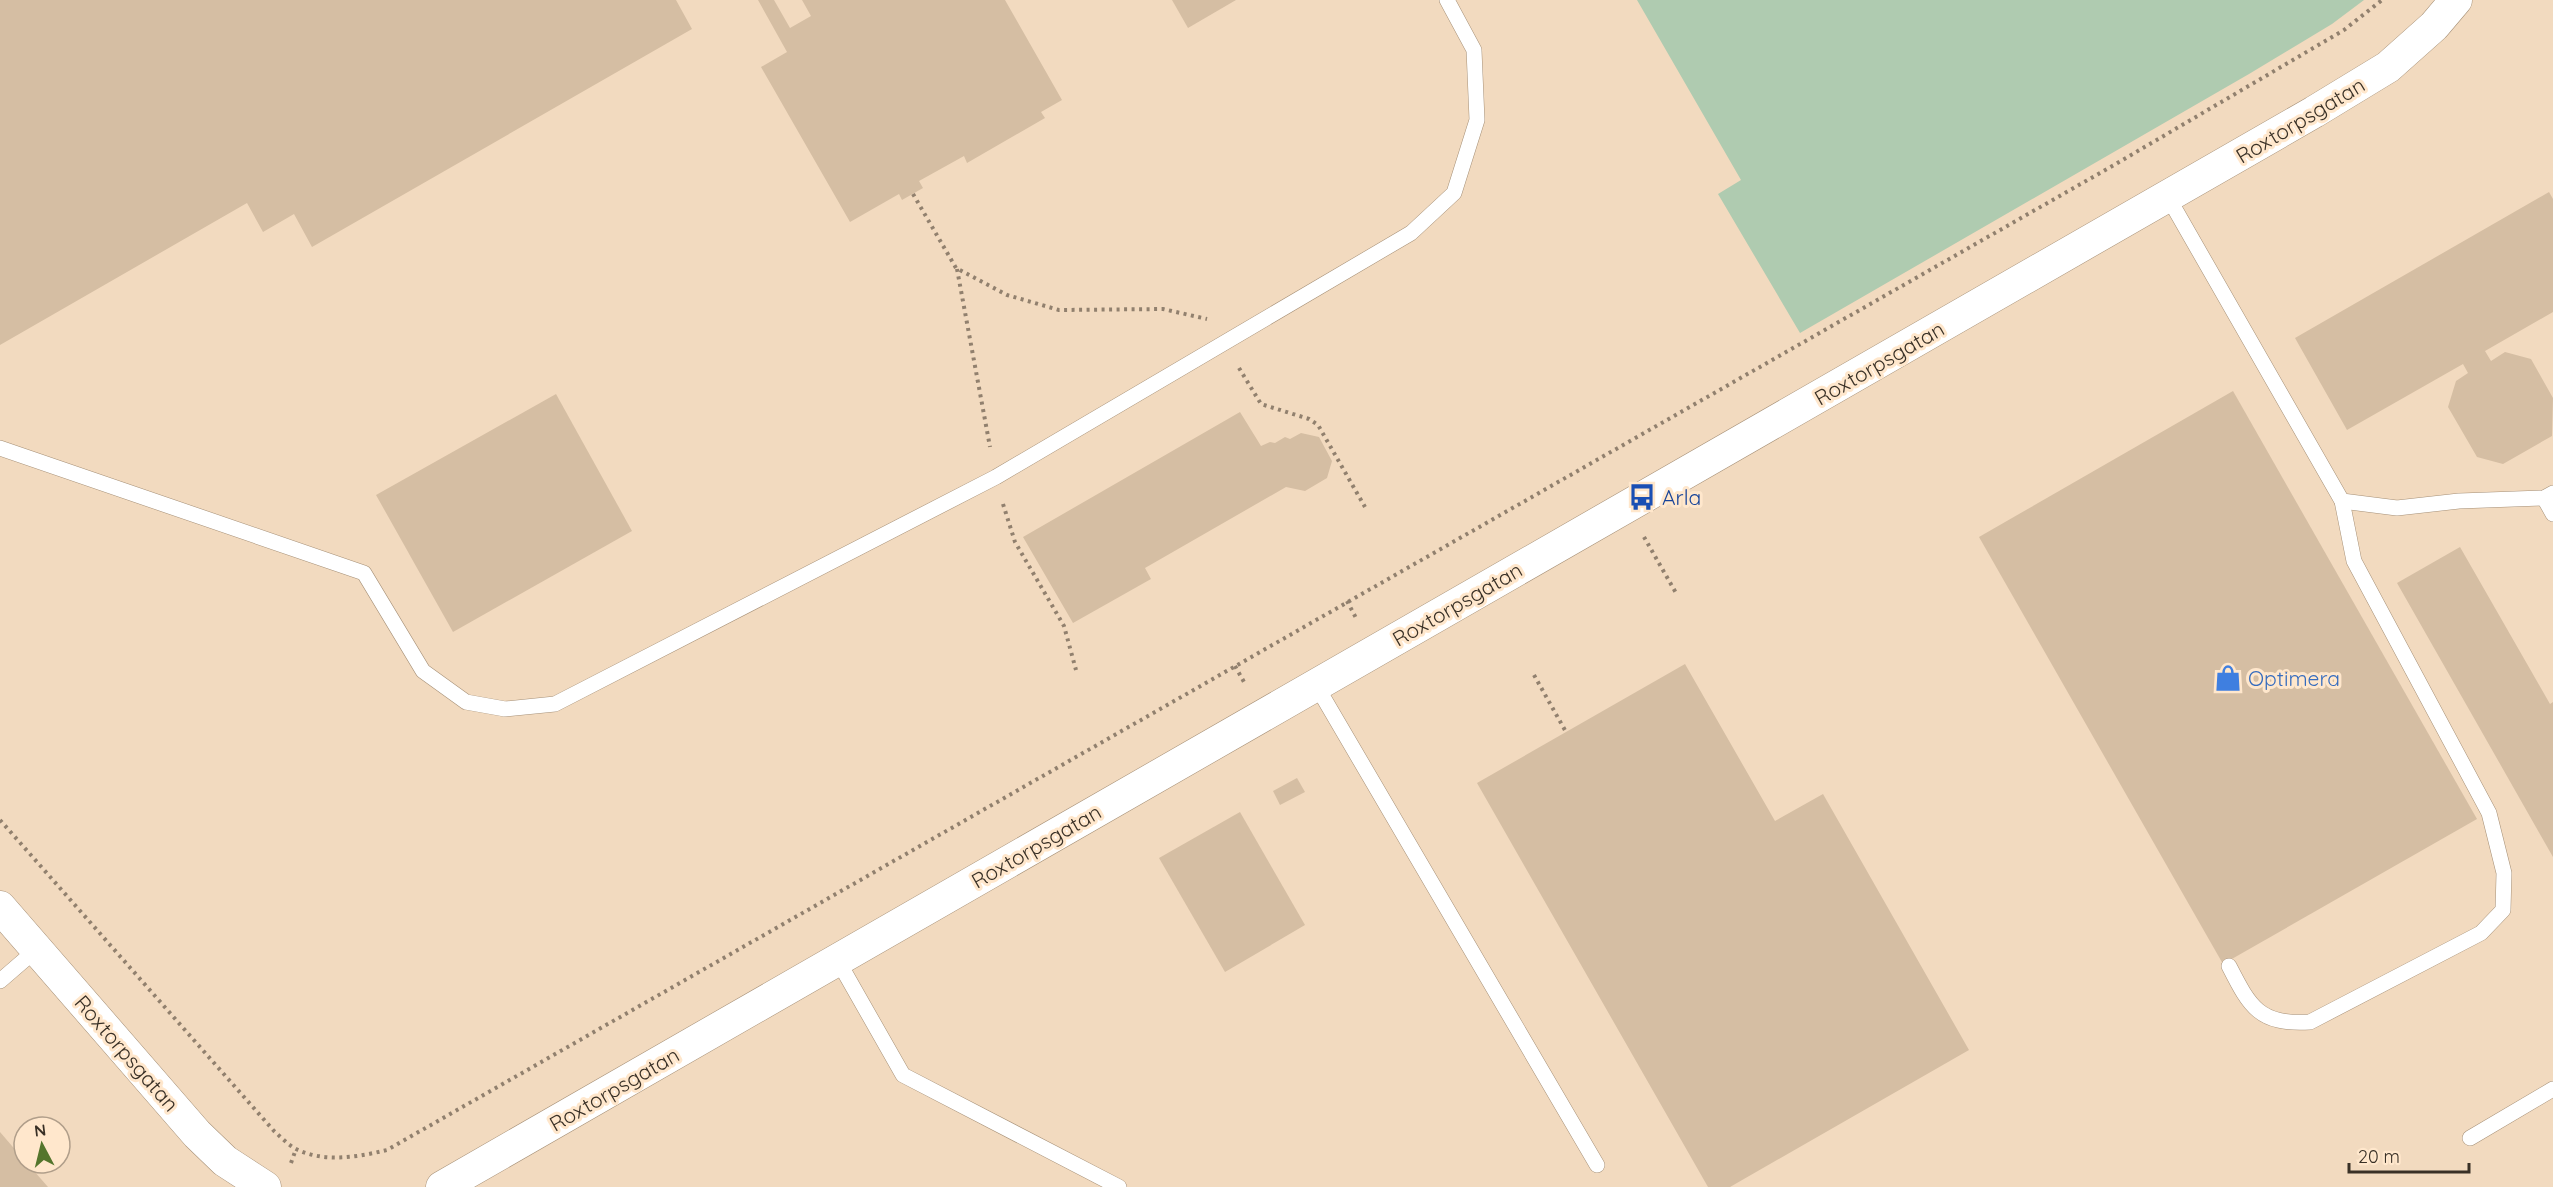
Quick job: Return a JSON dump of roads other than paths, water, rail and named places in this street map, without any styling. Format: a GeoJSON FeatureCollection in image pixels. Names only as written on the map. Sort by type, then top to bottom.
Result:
{"type":"FeatureCollection","features":[{"type":"Feature","properties":{"kind":"street","name":"Roxtorpsgatan"},"geometry":{"type":"LineString","coordinates":[[442,1187],[2168,197],[2388,67],[2434,26],[2456,0]]}},
{"type":"Feature","properties":{"kind":"street","name":"Roxtorpsgatan"},"geometry":{"type":"LineString","coordinates":[[0,907],[197,1134],[225,1161],[265,1187]]}},
{"type":"Feature","properties":{"kind":"lane"},"geometry":{"type":"LineString","coordinates":[[0,448],[364,573],[423,671],[466,702],[505,709],[555,704],[996,477],[1412,232],[1454,193],[1477,120],[1474,51],[1447,0]]}},
{"type":"Feature","properties":{"kind":"lane"},"geometry":{"type":"LineString","coordinates":[[2168,197],[2342,501],[2354,561],[2489,813],[2504,873],[2503,910],[2481,933],[2310,1022],[2288,1023],[2262,1012],[2247,1002],[2229,966]]}},
{"type":"Feature","properties":{"kind":"lane"},"geometry":{"type":"LineString","coordinates":[[2342,501],[2397,507],[2549,496],[2553,514]]}},
{"type":"Feature","properties":{"kind":"lane"},"geometry":{"type":"LineString","coordinates":[[1316,685],[1597,1165]]}},
{"type":"Feature","properties":{"kind":"lane"},"geometry":{"type":"LineString","coordinates":[[0,981],[37,949]]}},
{"type":"Feature","properties":{"kind":"lane"},"geometry":{"type":"LineString","coordinates":[[837,959],[903,1075],[1119,1187]]}},
{"type":"Feature","properties":{"kind":"lane"},"geometry":{"type":"LineString","coordinates":[[2470,1138],[2553,1089]]}},
{"type":"Feature","properties":{"kind":"place","name":"Arla"},"geometry":{"type":"Point","coordinates":[1642,497]}},
{"type":"Feature","properties":{"kind":"place","name":"Optimera"},"geometry":{"type":"Point","coordinates":[2228,678]}}]}
